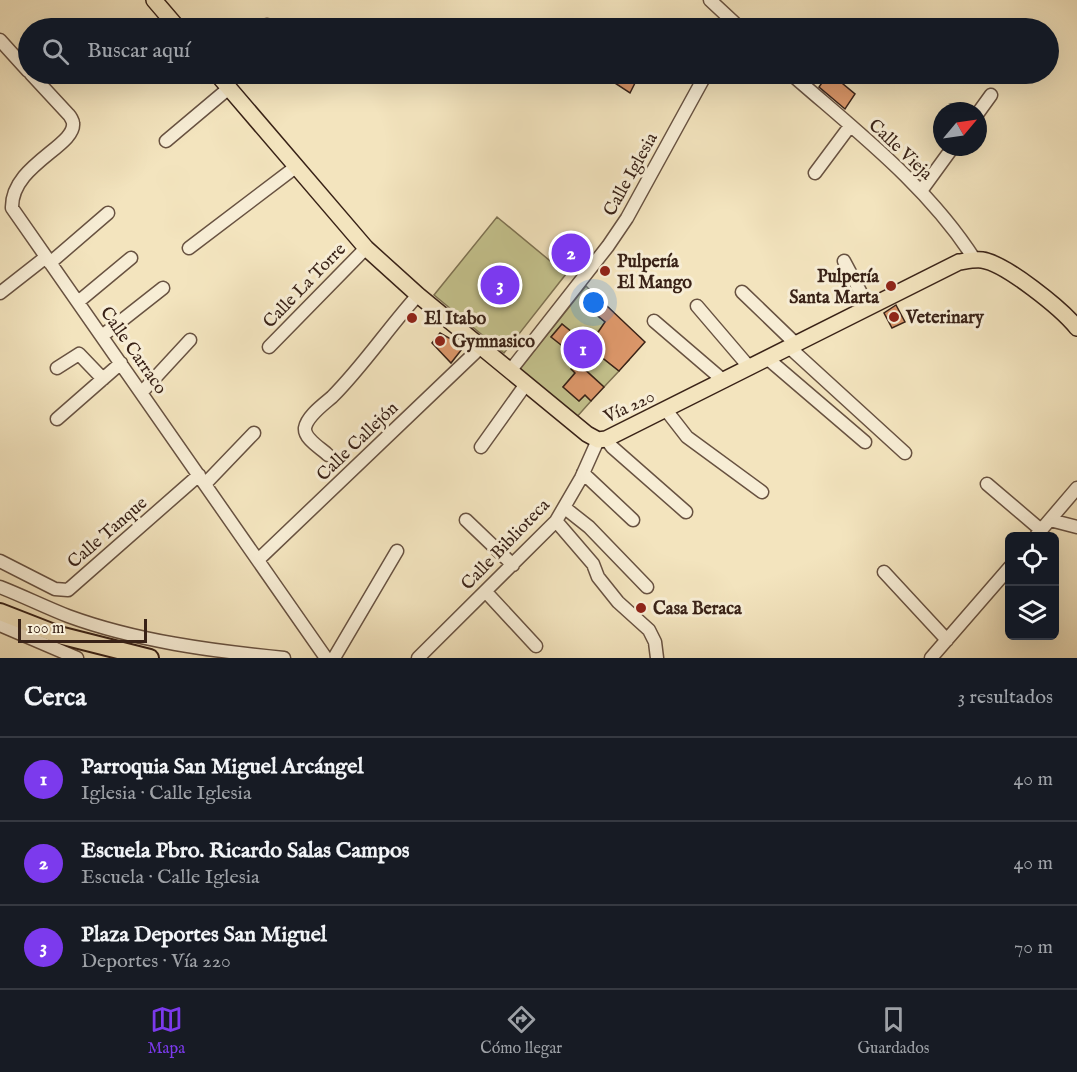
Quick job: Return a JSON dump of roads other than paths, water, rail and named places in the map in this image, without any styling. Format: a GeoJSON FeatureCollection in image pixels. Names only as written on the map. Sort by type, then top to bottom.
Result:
{"type":"FeatureCollection","features":[{"type":"Feature","properties":{"kind":"highway"},"geometry":{"type":"LineString","coordinates":[[0,612],[59,635],[150,658]]}},
{"type":"Feature","properties":{"kind":"main road"},"geometry":{"type":"LineString","coordinates":[[154,0],[169,18]]}},
{"type":"Feature","properties":{"kind":"main road","name":"Vía 220"},"geometry":{"type":"LineString","coordinates":[[226,84],[292,170],[366,248],[418,295],[587,434],[602,439],[666,410],[959,262],[975,260]]}},
{"type":"Feature","properties":{"kind":"main road"},"geometry":{"type":"LineString","coordinates":[[975,260],[991,262],[1002,268],[1058,308],[1077,328]]}},
{"type":"Feature","properties":{"kind":"street"},"geometry":{"type":"LineString","coordinates":[[711,0],[727,18]]}},
{"type":"Feature","properties":{"kind":"street"},"geometry":{"type":"LineString","coordinates":[[0,40],[18,59]]}},
{"type":"Feature","properties":{"kind":"street"},"geometry":{"type":"LineString","coordinates":[[12,208],[12,195],[20,179],[37,162],[56,149],[72,131],[73,122],[69,115],[41,84]]}},
{"type":"Feature","properties":{"kind":"street","name":"Calle Iglesia"},"geometry":{"type":"LineString","coordinates":[[510,371],[627,219],[676,119],[699,84]]}},
{"type":"Feature","properties":{"kind":"street","name":"Calle Vieja"},"geometry":{"type":"LineString","coordinates":[[802,84],[921,191],[953,227],[975,260]]}},
{"type":"Feature","properties":{"kind":"street"},"geometry":{"type":"LineString","coordinates":[[166,141],[229,88]]}},
{"type":"Feature","properties":{"kind":"street"},"geometry":{"type":"LineString","coordinates":[[986,102],[991,95]]}},
{"type":"Feature","properties":{"kind":"street"},"geometry":{"type":"LineString","coordinates":[[815,174],[850,126]]}},
{"type":"Feature","properties":{"kind":"street"},"geometry":{"type":"LineString","coordinates":[[921,191],[946,156]]}},
{"type":"Feature","properties":{"kind":"street"},"geometry":{"type":"LineString","coordinates":[[189,249],[292,170]]}},
{"type":"Feature","properties":{"kind":"street","name":"Calle Carraco"},"geometry":{"type":"LineString","coordinates":[[0,199],[12,208],[326,658]]}},
{"type":"Feature","properties":{"kind":"street"},"geometry":{"type":"LineString","coordinates":[[0,293],[48,260],[108,213]]}},
{"type":"Feature","properties":{"kind":"street","name":"Calle La Torre"},"geometry":{"type":"LineString","coordinates":[[268,347],[366,248]]}},
{"type":"Feature","properties":{"kind":"street"},"geometry":{"type":"LineString","coordinates":[[78,302],[131,258]]}},
{"type":"Feature","properties":{"kind":"street"},"geometry":{"type":"LineString","coordinates":[[844,261],[869,309]]}},
{"type":"Feature","properties":{"kind":"street"},"geometry":{"type":"LineString","coordinates":[[102,336],[163,288]]}},
{"type":"Feature","properties":{"kind":"street"},"geometry":{"type":"LineString","coordinates":[[742,292],[793,347],[905,453]]}},
{"type":"Feature","properties":{"kind":"street"},"geometry":{"type":"LineString","coordinates":[[328,455],[309,439],[305,431],[306,425],[351,377],[418,295]]}},
{"type":"Feature","properties":{"kind":"street"},"geometry":{"type":"LineString","coordinates":[[697,306],[750,368]]}},
{"type":"Feature","properties":{"kind":"street"},"geometry":{"type":"LineString","coordinates":[[654,321],[724,381]]}},
{"type":"Feature","properties":{"kind":"street"},"geometry":{"type":"LineString","coordinates":[[142,392],[190,340]]}},
{"type":"Feature","properties":{"kind":"street","name":"Calle Callejón"},"geometry":{"type":"LineString","coordinates":[[258,560],[481,347]]}},
{"type":"Feature","properties":{"kind":"street"},"geometry":{"type":"LineString","coordinates":[[57,368],[79,354],[103,379]]}},
{"type":"Feature","properties":{"kind":"street"},"geometry":{"type":"LineString","coordinates":[[768,359],[865,442]]}},
{"type":"Feature","properties":{"kind":"street"},"geometry":{"type":"LineString","coordinates":[[57,419],[121,363]]}},
{"type":"Feature","properties":{"kind":"street"},"geometry":{"type":"LineString","coordinates":[[481,447],[526,384]]}},
{"type":"Feature","properties":{"kind":"street"},"geometry":{"type":"LineString","coordinates":[[666,410],[687,437],[762,492]]}},
{"type":"Feature","properties":{"kind":"street"},"geometry":{"type":"LineString","coordinates":[[202,480],[254,433]]}},
{"type":"Feature","properties":{"kind":"street"},"geometry":{"type":"LineString","coordinates":[[602,439],[686,512]]}},
{"type":"Feature","properties":{"kind":"street","name":"Calle Biblioteca"},"geometry":{"type":"LineString","coordinates":[[417,658],[556,522],[602,439]]}},
{"type":"Feature","properties":{"kind":"street"},"geometry":{"type":"LineString","coordinates":[[583,473],[633,520]]}},
{"type":"Feature","properties":{"kind":"street","name":"Calle Tanque"},"geometry":{"type":"LineString","coordinates":[[0,561],[55,589],[68,590],[202,480]]}},
{"type":"Feature","properties":{"kind":"street"},"geometry":{"type":"LineString","coordinates":[[987,484],[1037,532]]}},
{"type":"Feature","properties":{"kind":"street"},"geometry":{"type":"LineString","coordinates":[[1039,532],[1077,488]]}},
{"type":"Feature","properties":{"kind":"street"},"geometry":{"type":"LineString","coordinates":[[565,508],[590,528],[647,587]]}},
{"type":"Feature","properties":{"kind":"street"},"geometry":{"type":"LineString","coordinates":[[466,520],[513,565]]}},
{"type":"Feature","properties":{"kind":"street"},"geometry":{"type":"LineString","coordinates":[[1050,520],[1077,527]]}},
{"type":"Feature","properties":{"kind":"street"},"geometry":{"type":"LineString","coordinates":[[556,522],[593,564],[598,577],[618,602],[649,630],[655,642],[657,658]]}},
{"type":"Feature","properties":{"kind":"street"},"geometry":{"type":"LineString","coordinates":[[334,658],[397,551]]}},
{"type":"Feature","properties":{"kind":"street"},"geometry":{"type":"LineString","coordinates":[[884,572],[946,640]]}},
{"type":"Feature","properties":{"kind":"street"},"geometry":{"type":"LineString","coordinates":[[931,658],[1005,573]]}},
{"type":"Feature","properties":{"kind":"street"},"geometry":{"type":"LineString","coordinates":[[0,587],[69,616],[145,638],[243,654],[284,658]]}},
{"type":"Feature","properties":{"kind":"street"},"geometry":{"type":"LineString","coordinates":[[486,592],[536,646]]}},
{"type":"Feature","properties":{"kind":"street"},"geometry":{"type":"LineString","coordinates":[[0,625],[77,658]]}},
{"type":"Feature","properties":{"kind":"place","name":"Escuela Pbro. Ricardo Salas Campos"},"geometry":{"type":"Point","coordinates":[571,253]}},
{"type":"Feature","properties":{"kind":"place","name":"Pulpería El Mango"},"geometry":{"type":"Point","coordinates":[605,271]}},
{"type":"Feature","properties":{"kind":"place","name":"Plaza Deportes San Miguel"},"geometry":{"type":"Point","coordinates":[500,285]}},
{"type":"Feature","properties":{"kind":"place","name":"Pulpería Santa Marta"},"geometry":{"type":"Point","coordinates":[891,286]}},
{"type":"Feature","properties":{"kind":"place","name":"Veterinary"},"geometry":{"type":"Point","coordinates":[894,317]}},
{"type":"Feature","properties":{"kind":"place","name":"El Itabo"},"geometry":{"type":"Point","coordinates":[412,318]}},
{"type":"Feature","properties":{"kind":"place","name":"Gymnasico"},"geometry":{"type":"Point","coordinates":[440,341]}},
{"type":"Feature","properties":{"kind":"place","name":"Parroquia San Miguel Arcángel"},"geometry":{"type":"Point","coordinates":[583,349]}},
{"type":"Feature","properties":{"kind":"place","name":"Casa Beraca"},"geometry":{"type":"Point","coordinates":[641,608]}}]}
